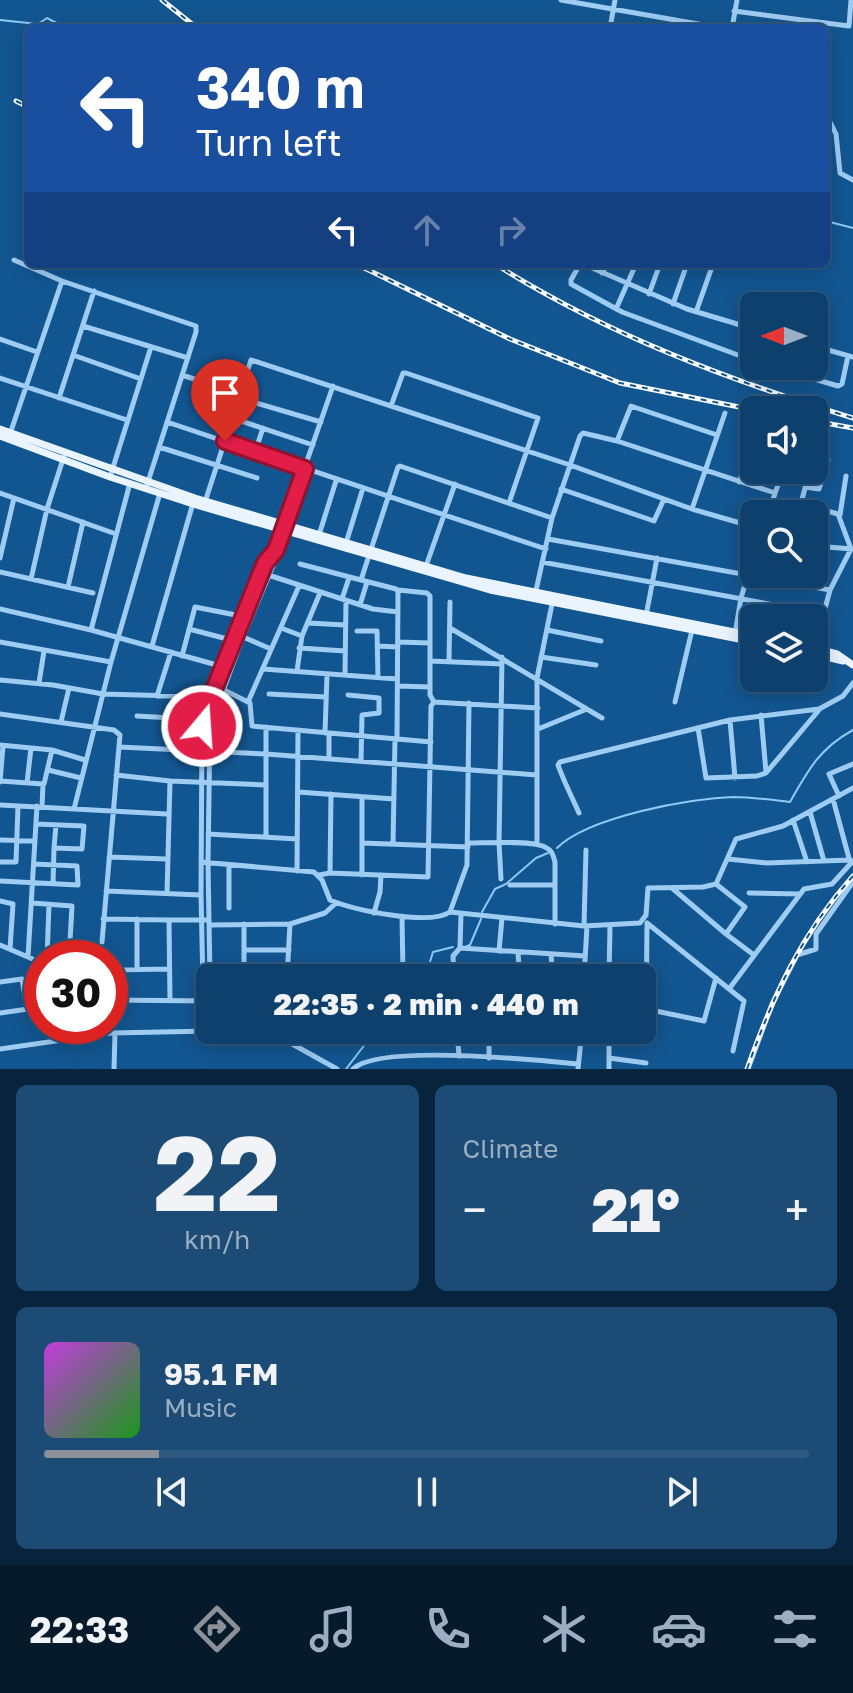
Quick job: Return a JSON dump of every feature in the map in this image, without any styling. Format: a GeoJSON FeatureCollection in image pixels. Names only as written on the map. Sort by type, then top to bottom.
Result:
{"type":"FeatureCollection","features":[{"type":"Feature","properties":{"kind":"main road"},"geometry":{"type":"LineString","coordinates":[[0,429],[6,436],[147,486],[490,590],[553,599],[735,636]]}},
{"type":"Feature","properties":{"kind":"main road"},"geometry":{"type":"LineString","coordinates":[[111,474],[130,483],[147,486]]}},
{"type":"Feature","properties":{"kind":"main road"},"geometry":{"type":"LineString","coordinates":[[318,538],[346,543],[370,553]]}},
{"type":"Feature","properties":{"kind":"main road"},"geometry":{"type":"LineString","coordinates":[[645,618],[692,630],[740,637]]}},
{"type":"Feature","properties":{"kind":"main road"},"geometry":{"type":"LineString","coordinates":[[828,655],[849,663]]}},
{"type":"Feature","properties":{"kind":"street"},"geometry":{"type":"LineString","coordinates":[[561,0],[698,24]]}},
{"type":"Feature","properties":{"kind":"street"},"geometry":{"type":"LineString","coordinates":[[611,24],[615,0]]}},
{"type":"Feature","properties":{"kind":"street"},"geometry":{"type":"LineString","coordinates":[[732,24],[737,0]]}},
{"type":"Feature","properties":{"kind":"street"},"geometry":{"type":"LineString","coordinates":[[734,11],[849,26],[851,0]]}},
{"type":"Feature","properties":{"kind":"street"},"geometry":{"type":"LineString","coordinates":[[830,122],[836,134],[840,173],[853,180]]}},
{"type":"Feature","properties":{"kind":"street"},"geometry":{"type":"LineString","coordinates":[[14,260],[24,264]]}},
{"type":"Feature","properties":{"kind":"street"},"geometry":{"type":"LineString","coordinates":[[32,268],[196,326],[147,486]]}},
{"type":"Feature","properties":{"kind":"street"},"geometry":{"type":"LineString","coordinates":[[579,268],[571,284],[616,309],[740,356]]}},
{"type":"Feature","properties":{"kind":"street"},"geometry":{"type":"LineString","coordinates":[[591,268],[673,304],[740,325]]}},
{"type":"Feature","properties":{"kind":"street"},"geometry":{"type":"LineString","coordinates":[[602,273],[605,268]]}},
{"type":"Feature","properties":{"kind":"street"},"geometry":{"type":"LineString","coordinates":[[616,309],[634,268]]}},
{"type":"Feature","properties":{"kind":"street"},"geometry":{"type":"LineString","coordinates":[[649,294],[659,268]]}},
{"type":"Feature","properties":{"kind":"street"},"geometry":{"type":"LineString","coordinates":[[673,304],[686,268]]}},
{"type":"Feature","properties":{"kind":"street"},"geometry":{"type":"LineString","coordinates":[[696,312],[712,268]]}},
{"type":"Feature","properties":{"kind":"street"},"geometry":{"type":"LineString","coordinates":[[6,436],[62,281]]}},
{"type":"Feature","properties":{"kind":"street"},"geometry":{"type":"LineString","coordinates":[[59,398],[94,291]]}},
{"type":"Feature","properties":{"kind":"street"},"geometry":{"type":"LineString","coordinates":[[83,326],[188,358]]}},
{"type":"Feature","properties":{"kind":"street"},"geometry":{"type":"LineString","coordinates":[[0,339],[37,352]]}},
{"type":"Feature","properties":{"kind":"street"},"geometry":{"type":"LineString","coordinates":[[111,474],[151,347]]}},
{"type":"Feature","properties":{"kind":"street"},"geometry":{"type":"LineString","coordinates":[[818,380],[838,386],[842,384],[851,356],[828,350]]}},
{"type":"Feature","properties":{"kind":"street"},"geometry":{"type":"LineString","coordinates":[[73,355],[141,379]]}},
{"type":"Feature","properties":{"kind":"street"},"geometry":{"type":"LineString","coordinates":[[204,504],[251,360],[740,523]]}},
{"type":"Feature","properties":{"kind":"street"},"geometry":{"type":"LineString","coordinates":[[391,406],[403,373],[406,373],[538,418],[509,503]]}},
{"type":"Feature","properties":{"kind":"street"},"geometry":{"type":"LineString","coordinates":[[182,375],[321,422]]}},
{"type":"Feature","properties":{"kind":"street"},"geometry":{"type":"LineString","coordinates":[[0,378],[127,420]]}},
{"type":"Feature","properties":{"kind":"street"},"geometry":{"type":"LineString","coordinates":[[247,618],[275,561],[276,550],[333,386]]}},
{"type":"Feature","properties":{"kind":"street"},"geometry":{"type":"LineString","coordinates":[[617,441],[631,406],[717,435]]}},
{"type":"Feature","properties":{"kind":"street"},"geometry":{"type":"LineString","coordinates":[[692,509],[725,413]]}},
{"type":"Feature","properties":{"kind":"street"},"geometry":{"type":"LineString","coordinates":[[232,418],[313,445]]}},
{"type":"Feature","properties":{"kind":"street"},"geometry":{"type":"LineString","coordinates":[[167,422],[546,549]]}},
{"type":"Feature","properties":{"kind":"street"},"geometry":{"type":"LineString","coordinates":[[255,452],[263,428]]}},
{"type":"Feature","properties":{"kind":"street"},"geometry":{"type":"LineString","coordinates":[[535,596],[552,518],[583,433],[617,441],[775,493]]}},
{"type":"Feature","properties":{"kind":"street"},"geometry":{"type":"LineString","coordinates":[[159,447],[257,478]]}},
{"type":"Feature","properties":{"kind":"street"},"geometry":{"type":"LineString","coordinates":[[31,579],[47,509],[64,456]]}},
{"type":"Feature","properties":{"kind":"street"},"geometry":{"type":"LineString","coordinates":[[360,605],[370,553],[400,466],[552,518]]}},
{"type":"Feature","properties":{"kind":"street"},"geometry":{"type":"LineString","coordinates":[[826,604],[852,549],[840,515],[846,476]]}},
{"type":"Feature","properties":{"kind":"street"},"geometry":{"type":"LineString","coordinates":[[318,538],[336,481]]}},
{"type":"Feature","properties":{"kind":"street"},"geometry":{"type":"LineString","coordinates":[[91,630],[130,483]]}},
{"type":"Feature","properties":{"kind":"street"},"geometry":{"type":"LineString","coordinates":[[425,569],[455,484]]}},
{"type":"Feature","properties":{"kind":"street"},"geometry":{"type":"LineString","coordinates":[[773,500],[778,484]]}},
{"type":"Feature","properties":{"kind":"street"},"geometry":{"type":"LineString","coordinates":[[802,500],[806,484]]}},
{"type":"Feature","properties":{"kind":"street"},"geometry":{"type":"LineString","coordinates":[[805,487],[819,489],[821,484]]}},
{"type":"Feature","properties":{"kind":"street"},"geometry":{"type":"LineString","coordinates":[[346,543],[363,488]]}},
{"type":"Feature","properties":{"kind":"street"},"geometry":{"type":"LineString","coordinates":[[561,489],[654,521],[664,499]]}},
{"type":"Feature","properties":{"kind":"street"},"geometry":{"type":"LineString","coordinates":[[74,809],[111,662],[161,490]]}},
{"type":"Feature","properties":{"kind":"street"},"geometry":{"type":"LineString","coordinates":[[0,493],[116,534]]}},
{"type":"Feature","properties":{"kind":"street"},"geometry":{"type":"LineString","coordinates":[[0,558],[14,498]]}},
{"type":"Feature","properties":{"kind":"street"},"geometry":{"type":"LineString","coordinates":[[152,646],[194,501]]}},
{"type":"Feature","properties":{"kind":"street"},"geometry":{"type":"LineString","coordinates":[[828,512],[840,515]]}},
{"type":"Feature","properties":{"kind":"street"},"geometry":{"type":"LineString","coordinates":[[68,587],[83,522]]}},
{"type":"Feature","properties":{"kind":"street"},"geometry":{"type":"LineString","coordinates":[[548,539],[740,573]]}},
{"type":"Feature","properties":{"kind":"street"},"geometry":{"type":"LineString","coordinates":[[828,547],[852,549]]}},
{"type":"Feature","properties":{"kind":"street"},"geometry":{"type":"LineString","coordinates":[[210,964],[204,863],[207,720],[211,697],[239,640],[267,559],[276,550]]}},
{"type":"Feature","properties":{"kind":"street"},"geometry":{"type":"LineString","coordinates":[[645,618],[657,558]]}},
{"type":"Feature","properties":{"kind":"street"},"geometry":{"type":"LineString","coordinates":[[542,562],[772,604]]}},
{"type":"Feature","properties":{"kind":"street"},"geometry":{"type":"LineString","coordinates":[[300,564],[398,590],[429,594],[430,687],[434,702],[431,706],[428,877],[319,875]]}},
{"type":"Feature","properties":{"kind":"street"},"geometry":{"type":"LineString","coordinates":[[0,572],[93,593]]}},
{"type":"Feature","properties":{"kind":"street"},"geometry":{"type":"LineString","coordinates":[[262,573],[379,611],[398,612]]}},
{"type":"Feature","properties":{"kind":"street"},"geometry":{"type":"LineString","coordinates":[[345,675],[344,600],[349,578]]}},
{"type":"Feature","properties":{"kind":"street"},"geometry":{"type":"LineString","coordinates":[[248,702],[299,586]]}},
{"type":"Feature","properties":{"kind":"street"},"geometry":{"type":"LineString","coordinates":[[735,636],[744,588]]}},
{"type":"Feature","properties":{"kind":"street"},"geometry":{"type":"LineString","coordinates":[[820,588],[830,590]]}},
{"type":"Feature","properties":{"kind":"street"},"geometry":{"type":"LineString","coordinates":[[393,844],[398,590]]}},
{"type":"Feature","properties":{"kind":"street"},"geometry":{"type":"LineString","coordinates":[[297,671],[302,636],[320,593]]}},
{"type":"Feature","properties":{"kind":"street"},"geometry":{"type":"LineString","coordinates":[[537,844],[537,678],[553,599]]}},
{"type":"Feature","properties":{"kind":"street"},"geometry":{"type":"LineString","coordinates":[[449,662],[450,602]]}},
{"type":"Feature","properties":{"kind":"street"},"geometry":{"type":"LineString","coordinates":[[182,656],[196,606],[247,618]]}},
{"type":"Feature","properties":{"kind":"street"},"geometry":{"type":"LineString","coordinates":[[0,609],[91,630],[227,668]]}},
{"type":"Feature","properties":{"kind":"street"},"geometry":{"type":"LineString","coordinates":[[308,623],[345,625]]}},
{"type":"Feature","properties":{"kind":"street"},"geometry":{"type":"LineString","coordinates":[[281,627],[302,636]]}},
{"type":"Feature","properties":{"kind":"street"},"geometry":{"type":"LineString","coordinates":[[450,628],[602,718]]}},
{"type":"Feature","properties":{"kind":"street"},"geometry":{"type":"LineString","coordinates":[[189,629],[271,649]]}},
{"type":"Feature","properties":{"kind":"street"},"geometry":{"type":"LineString","coordinates":[[547,630],[601,641]]}},
{"type":"Feature","properties":{"kind":"street"},"geometry":{"type":"LineString","coordinates":[[675,702],[692,630]]}},
{"type":"Feature","properties":{"kind":"street"},"geometry":{"type":"LineString","coordinates":[[357,631],[377,631],[378,678]]}},
{"type":"Feature","properties":{"kind":"street"},"geometry":{"type":"LineString","coordinates":[[0,642],[111,662]]}},
{"type":"Feature","properties":{"kind":"street"},"geometry":{"type":"LineString","coordinates":[[378,646],[430,643]]}},
{"type":"Feature","properties":{"kind":"street"},"geometry":{"type":"LineString","coordinates":[[299,648],[345,651]]}},
{"type":"Feature","properties":{"kind":"street"},"geometry":{"type":"LineString","coordinates":[[39,683],[44,651]]}},
{"type":"Feature","properties":{"kind":"street"},"geometry":{"type":"LineString","coordinates":[[157,696],[171,652]]}},
{"type":"Feature","properties":{"kind":"street"},"geometry":{"type":"LineString","coordinates":[[541,657],[596,665]]}},
{"type":"Feature","properties":{"kind":"street"},"geometry":{"type":"LineString","coordinates":[[430,661],[502,661]]}},
{"type":"Feature","properties":{"kind":"street"},"geometry":{"type":"LineString","coordinates":[[501,879],[502,661]]}},
{"type":"Feature","properties":{"kind":"street"},"geometry":{"type":"LineString","coordinates":[[207,720],[222,689],[227,668]]}},
{"type":"Feature","properties":{"kind":"street"},"geometry":{"type":"LineString","coordinates":[[263,669],[378,678],[430,687]]}},
{"type":"Feature","properties":{"kind":"street"},"geometry":{"type":"LineString","coordinates":[[327,674],[329,759]]}},
{"type":"Feature","properties":{"kind":"street"},"geometry":{"type":"LineString","coordinates":[[0,680],[103,694],[211,697]]}},
{"type":"Feature","properties":{"kind":"street"},"geometry":{"type":"LineString","coordinates":[[698,728],[706,778],[735,778],[766,773],[819,709],[843,696],[853,683]]}},
{"type":"Feature","properties":{"kind":"street"},"geometry":{"type":"LineString","coordinates":[[61,722],[69,688]]}},
{"type":"Feature","properties":{"kind":"street"},"geometry":{"type":"LineString","coordinates":[[222,689],[251,705],[251,725],[431,742]]}},
{"type":"Feature","properties":{"kind":"street"},"geometry":{"type":"LineString","coordinates":[[269,694],[326,697]]}},
{"type":"Feature","properties":{"kind":"street"},"geometry":{"type":"LineString","coordinates":[[348,695],[379,698],[379,713],[363,714],[361,761]]}},
{"type":"Feature","properties":{"kind":"street"},"geometry":{"type":"LineString","coordinates":[[434,702],[538,708]]}},
{"type":"Feature","properties":{"kind":"street"},"geometry":{"type":"LineString","coordinates":[[450,912],[464,878],[468,845],[469,703]]}},
{"type":"Feature","properties":{"kind":"street"},"geometry":{"type":"LineString","coordinates":[[538,729],[587,709]]}},
{"type":"Feature","properties":{"kind":"street"},"geometry":{"type":"LineString","coordinates":[[579,813],[567,783],[563,781],[558,765],[560,762],[730,720],[819,709]]}},
{"type":"Feature","properties":{"kind":"street"},"geometry":{"type":"LineString","coordinates":[[0,714],[118,732],[102,940]]}},
{"type":"Feature","properties":{"kind":"street"},"geometry":{"type":"LineString","coordinates":[[761,715],[766,773]]}},
{"type":"Feature","properties":{"kind":"street"},"geometry":{"type":"LineString","coordinates":[[137,716],[207,720]]}},
{"type":"Feature","properties":{"kind":"street"},"geometry":{"type":"LineString","coordinates":[[730,720],[735,778]]}},
{"type":"Feature","properties":{"kind":"street"},"geometry":{"type":"LineString","coordinates":[[266,727],[266,837]]}},
{"type":"Feature","properties":{"kind":"street"},"geometry":{"type":"LineString","coordinates":[[297,871],[298,730]]}},
{"type":"Feature","properties":{"kind":"street"},"geometry":{"type":"LineString","coordinates":[[44,785],[0,782],[1,746],[52,750],[86,760]]}},
{"type":"Feature","properties":{"kind":"street"},"geometry":{"type":"LineString","coordinates":[[119,747],[266,754],[537,775]]}},
{"type":"Feature","properties":{"kind":"street"},"geometry":{"type":"LineString","coordinates":[[27,783],[31,748]]}},
{"type":"Feature","properties":{"kind":"street"},"geometry":{"type":"LineString","coordinates":[[29,940],[36,824],[52,750]]}},
{"type":"Feature","properties":{"kind":"street"},"geometry":{"type":"LineString","coordinates":[[851,861],[829,774],[853,764]]}},
{"type":"Feature","properties":{"kind":"street"},"geometry":{"type":"LineString","coordinates":[[48,770],[81,778]]}},
{"type":"Feature","properties":{"kind":"street"},"geometry":{"type":"LineString","coordinates":[[116,775],[266,785]]}},
{"type":"Feature","properties":{"kind":"street"},"geometry":{"type":"LineString","coordinates":[[167,894],[170,781]]}},
{"type":"Feature","properties":{"kind":"street"},"geometry":{"type":"LineString","coordinates":[[204,964],[201,895],[208,834],[205,782]]}},
{"type":"Feature","properties":{"kind":"street"},"geometry":{"type":"LineString","coordinates":[[716,884],[736,839],[783,826],[853,788]]}},
{"type":"Feature","properties":{"kind":"street"},"geometry":{"type":"LineString","coordinates":[[298,792],[394,799]]}},
{"type":"Feature","properties":{"kind":"street"},"geometry":{"type":"LineString","coordinates":[[330,873],[331,794]]}},
{"type":"Feature","properties":{"kind":"street"},"geometry":{"type":"LineString","coordinates":[[362,797],[362,875]]}},
{"type":"Feature","properties":{"kind":"street"},"geometry":{"type":"LineString","coordinates":[[0,805],[167,814]]}},
{"type":"Feature","properties":{"kind":"street"},"geometry":{"type":"LineString","coordinates":[[0,862],[16,862],[18,806]]}},
{"type":"Feature","properties":{"kind":"street"},"geometry":{"type":"LineString","coordinates":[[810,812],[824,861]]}},
{"type":"Feature","properties":{"kind":"street"},"geometry":{"type":"LineString","coordinates":[[793,820],[807,862]]}},
{"type":"Feature","properties":{"kind":"street"},"geometry":{"type":"LineString","coordinates":[[36,824],[84,827],[82,849],[54,848]]}},
{"type":"Feature","properties":{"kind":"street"},"geometry":{"type":"LineString","coordinates":[[53,885],[56,825]]}},
{"type":"Feature","properties":{"kind":"street"},"geometry":{"type":"LineString","coordinates":[[208,834],[297,839]]}},
{"type":"Feature","properties":{"kind":"street"},"geometry":{"type":"LineString","coordinates":[[0,840],[35,841]]}},
{"type":"Feature","properties":{"kind":"street"},"geometry":{"type":"LineString","coordinates":[[362,843],[537,844],[552,853],[555,924]]}},
{"type":"Feature","properties":{"kind":"street"},"geometry":{"type":"LineString","coordinates":[[585,964],[586,850]]}},
{"type":"Feature","properties":{"kind":"street"},"geometry":{"type":"LineString","coordinates":[[109,857],[167,859]]}},
{"type":"Feature","properties":{"kind":"street"},"geometry":{"type":"LineString","coordinates":[[728,859],[755,862],[851,861]]}},
{"type":"Feature","properties":{"kind":"street"},"geometry":{"type":"LineString","coordinates":[[729,989],[807,887],[832,884],[851,861]]}},
{"type":"Feature","properties":{"kind":"street"},"geometry":{"type":"LineString","coordinates":[[204,863],[314,872],[319,875],[330,900],[374,913],[437,917],[450,912],[586,926],[645,922],[653,925],[744,1002],[733,1051]]}},
{"type":"Feature","properties":{"kind":"street"},"geometry":{"type":"LineString","coordinates":[[0,881],[78,885],[79,867],[34,864]]}},
{"type":"Feature","properties":{"kind":"street"},"geometry":{"type":"LineString","coordinates":[[229,865],[229,908]]}},
{"type":"Feature","properties":{"kind":"street"},"geometry":{"type":"LineString","coordinates":[[374,913],[381,875]]}},
{"type":"Feature","properties":{"kind":"street"},"geometry":{"type":"LineString","coordinates":[[748,1069],[772,1004],[797,955],[816,949],[816,934],[853,882]]}},
{"type":"Feature","properties":{"kind":"street"},"geometry":{"type":"LineString","coordinates":[[645,964],[648,888],[716,884],[745,907],[726,934]]}},
{"type":"Feature","properties":{"kind":"street"},"geometry":{"type":"LineString","coordinates":[[510,885],[555,885]]}},
{"type":"Feature","properties":{"kind":"street"},"geometry":{"type":"LineString","coordinates":[[672,888],[754,955]]}},
{"type":"Feature","properties":{"kind":"street"},"geometry":{"type":"LineString","coordinates":[[105,891],[201,895]]}},
{"type":"Feature","properties":{"kind":"street"},"geometry":{"type":"LineString","coordinates":[[749,893],[801,894]]}},
{"type":"Feature","properties":{"kind":"street"},"geometry":{"type":"LineString","coordinates":[[0,901],[13,904],[10,949]]}},
{"type":"Feature","properties":{"kind":"street"},"geometry":{"type":"LineString","coordinates":[[32,903],[72,906],[70,940]]}},
{"type":"Feature","properties":{"kind":"street"},"geometry":{"type":"LineString","coordinates":[[103,919],[290,924],[321,916],[336,903]]}},
{"type":"Feature","properties":{"kind":"street"},"geometry":{"type":"LineString","coordinates":[[48,940],[49,905]]}},
{"type":"Feature","properties":{"kind":"street"},"geometry":{"type":"LineString","coordinates":[[453,964],[453,956],[460,948],[461,914]]}},
{"type":"Feature","properties":{"kind":"street"},"geometry":{"type":"LineString","coordinates":[[402,916],[403,964]]}},
{"type":"Feature","properties":{"kind":"street"},"geometry":{"type":"LineString","coordinates":[[499,951],[502,918]]}},
{"type":"Feature","properties":{"kind":"street"},"geometry":{"type":"LineString","coordinates":[[137,919],[137,970]]}},
{"type":"Feature","properties":{"kind":"street"},"geometry":{"type":"LineString","coordinates":[[169,920],[170,1001]]}},
{"type":"Feature","properties":{"kind":"street"},"geometry":{"type":"LineString","coordinates":[[244,924],[244,964]]}},
{"type":"Feature","properties":{"kind":"street"},"geometry":{"type":"LineString","coordinates":[[288,964],[290,924]]}},
{"type":"Feature","properties":{"kind":"street"},"geometry":{"type":"LineString","coordinates":[[609,964],[610,926]]}},
{"type":"Feature","properties":{"kind":"street"},"geometry":{"type":"LineString","coordinates":[[0,945],[24,955]]}},
{"type":"Feature","properties":{"kind":"street"},"geometry":{"type":"LineString","coordinates":[[460,948],[585,956]]}},
{"type":"Feature","properties":{"kind":"street"},"geometry":{"type":"LineString","coordinates":[[244,950],[289,950]]}},
{"type":"Feature","properties":{"kind":"street"},"geometry":{"type":"LineString","coordinates":[[518,953],[519,964]]}},
{"type":"Feature","properties":{"kind":"street"},"geometry":{"type":"LineString","coordinates":[[551,955],[552,964]]}},
{"type":"Feature","properties":{"kind":"street"},"geometry":{"type":"LineString","coordinates":[[128,970],[169,969]]}},
{"type":"Feature","properties":{"kind":"street"},"geometry":{"type":"LineString","coordinates":[[656,1011],[704,1021],[716,978]]}},
{"type":"Feature","properties":{"kind":"street"},"geometry":{"type":"LineString","coordinates":[[0,982],[23,980],[24,987]]}},
{"type":"Feature","properties":{"kind":"street"},"geometry":{"type":"LineString","coordinates":[[128,1000],[196,1001]]}},
{"type":"Feature","properties":{"kind":"street"},"geometry":{"type":"LineString","coordinates":[[0,1013],[24,1009]]}},
{"type":"Feature","properties":{"kind":"street"},"geometry":{"type":"LineString","coordinates":[[128,1033],[196,1032]]}},
{"type":"Feature","properties":{"kind":"street"},"geometry":{"type":"LineString","coordinates":[[0,1049],[36,1044]]}},
{"type":"Feature","properties":{"kind":"street"},"geometry":{"type":"LineString","coordinates":[[114,1069],[115,1044]]}},
{"type":"Feature","properties":{"kind":"street"},"geometry":{"type":"LineString","coordinates":[[292,1044],[337,1069]]}},
{"type":"Feature","properties":{"kind":"street"},"geometry":{"type":"LineString","coordinates":[[458,1044],[459,1056]]}},
{"type":"Feature","properties":{"kind":"street"},"geometry":{"type":"LineString","coordinates":[[489,1044],[489,1058]]}},
{"type":"Feature","properties":{"kind":"street"},"geometry":{"type":"LineString","coordinates":[[353,1069],[360,1063],[378,1058],[459,1056],[578,1066],[580,1044]]}},
{"type":"Feature","properties":{"kind":"street"},"geometry":{"type":"LineString","coordinates":[[609,1044],[609,1069]]}},
{"type":"Feature","properties":{"kind":"street"},"geometry":{"type":"LineString","coordinates":[[609,1058],[646,1063]]}},
{"type":"Feature","properties":{"kind":"street"},"geometry":{"type":"LineString","coordinates":[[522,1059],[522,1069]]}},
{"type":"Feature","properties":{"kind":"street"},"geometry":{"type":"LineString","coordinates":[[545,1069],[546,1061]]}},
{"type":"Feature","properties":{"kind":"waterway"},"geometry":{"type":"LineString","coordinates":[[38,24],[47,18],[58,24]]}},
{"type":"Feature","properties":{"kind":"waterway"},"geometry":{"type":"LineString","coordinates":[[0,20],[38,24]]}},
{"type":"Feature","properties":{"kind":"waterway"},"geometry":{"type":"LineString","coordinates":[[830,222],[853,228]]}},
{"type":"Feature","properties":{"kind":"waterway"},"geometry":{"type":"LineString","coordinates":[[557,848],[592,827],[667,805],[734,797],[790,802],[816,761],[832,744],[853,730]]}},
{"type":"Feature","properties":{"kind":"waterway"},"geometry":{"type":"LineString","coordinates":[[482,912],[495,889],[506,884],[536,858],[548,853]]}},
{"type":"Feature","properties":{"kind":"waterway"},"geometry":{"type":"LineString","coordinates":[[467,946],[481,919]]}},
{"type":"Feature","properties":{"kind":"waterway"},"geometry":{"type":"LineString","coordinates":[[429,964],[433,952],[453,947]]}},
{"type":"Feature","properties":{"kind":"waterway"},"geometry":{"type":"LineString","coordinates":[[346,1069],[365,1044]]}},
{"type":"Feature","properties":{"kind":"railway"},"geometry":{"type":"LineString","coordinates":[[162,0],[192,24]]}},
{"type":"Feature","properties":{"kind":"railway"},"geometry":{"type":"LineString","coordinates":[[16,101],[24,105]]}},
{"type":"Feature","properties":{"kind":"railway"},"geometry":{"type":"LineString","coordinates":[[364,268],[510,339],[620,383],[740,407]]}},
{"type":"Feature","properties":{"kind":"railway"},"geometry":{"type":"LineString","coordinates":[[502,268],[580,312],[669,353],[760,388],[853,418]]}},
{"type":"Feature","properties":{"kind":"railway"},"geometry":{"type":"LineString","coordinates":[[828,424],[853,428]]}},
{"type":"Feature","properties":{"kind":"railway"},"geometry":{"type":"LineString","coordinates":[[747,1069],[790,967],[818,921],[853,876]]}},
{"type":"Feature","properties":{"kind":"route"},"geometry":{"type":"LineString","coordinates":[[202,726],[265,563],[276,550],[305,469],[225,441]]}}]}
